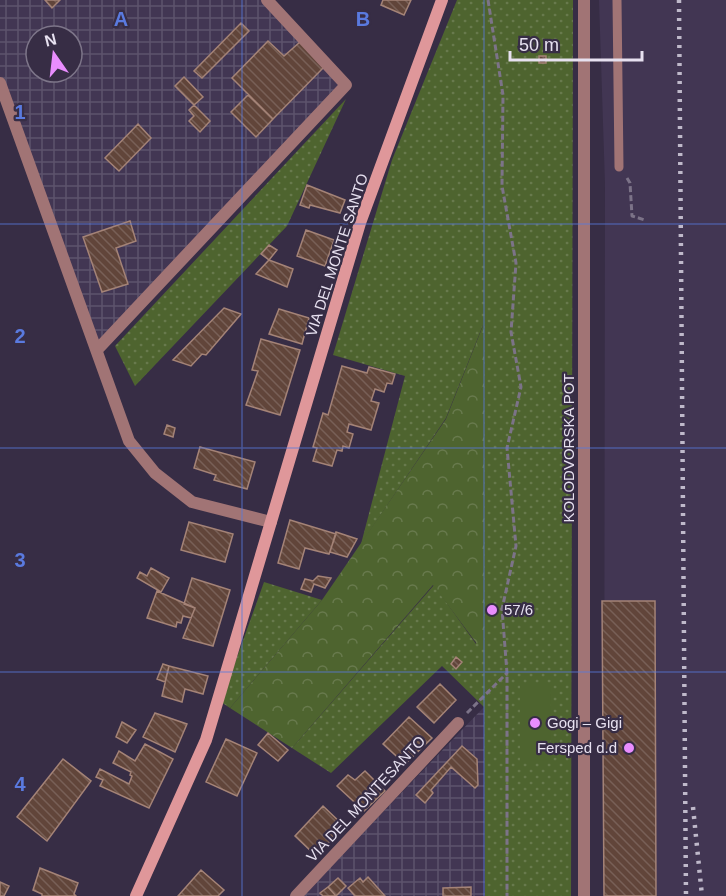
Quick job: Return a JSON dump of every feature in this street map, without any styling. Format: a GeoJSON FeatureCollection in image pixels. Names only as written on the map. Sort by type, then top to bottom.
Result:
{"type":"FeatureCollection","features":[{"type":"Feature","properties":{"kind":"main road","name":"VIA DEL MONTE SANTO"},"geometry":{"type":"LineString","coordinates":[[136,896],[206,740],[360,223],[442,0]]}},
{"type":"Feature","properties":{"kind":"street"},"geometry":{"type":"LineString","coordinates":[[97,350],[346,85],[267,0]]}},
{"type":"Feature","properties":{"kind":"street","name":"KOLODVORSKA POT"},"geometry":{"type":"LineString","coordinates":[[584,0],[584,896]]}},
{"type":"Feature","properties":{"kind":"street"},"geometry":{"type":"LineString","coordinates":[[0,83],[129,441],[155,473],[192,502],[271,522]]}},
{"type":"Feature","properties":{"kind":"street","name":"VIA DEL MONTESANTO"},"geometry":{"type":"LineString","coordinates":[[296,896],[458,723]]}},
{"type":"Feature","properties":{"kind":"lane"},"geometry":{"type":"LineString","coordinates":[[617,0],[619,166]]}},
{"type":"Feature","properties":{"kind":"path"},"geometry":{"type":"LineString","coordinates":[[488,0],[503,95],[502,186],[516,263],[511,332],[521,387],[507,448],[516,546],[502,609],[507,673],[507,896]]}},
{"type":"Feature","properties":{"kind":"path"},"geometry":{"type":"LineString","coordinates":[[619,166],[630,183],[633,218],[645,220]]}},
{"type":"Feature","properties":{"kind":"path"},"geometry":{"type":"LineString","coordinates":[[458,723],[507,673]]}},
{"type":"Feature","properties":{"kind":"shaded area"},"geometry":{"type":"Polygon","coordinates":[[[0,0],[267,0],[346,85],[97,350],[0,83],[0,0]]]}},
{"type":"Feature","properties":{"kind":"shaded area"},"geometry":{"type":"Polygon","coordinates":[[[599,0],[726,0],[726,896],[604,896],[605,184],[599,0]]]}},
{"type":"Feature","properties":{"kind":"shaded area"},"geometry":{"type":"Polygon","coordinates":[[[484,707],[485,896],[302,896],[484,707]]]}},
{"type":"Feature","properties":{"kind":"green space"},"geometry":{"type":"Polygon","coordinates":[[[457,0],[573,0],[571,896],[485,896],[484,707],[442,666],[331,773],[292,748],[434,585],[476,644],[483,325],[446,418],[361,544],[405,376],[333,355],[392,160],[457,0]]]}},
{"type":"Feature","properties":{"kind":"green space"},"geometry":{"type":"Polygon","coordinates":[[[346,99],[287,226],[135,386],[115,346],[346,99]]]}},
{"type":"Feature","properties":{"kind":"green space"},"geometry":{"type":"Polygon","coordinates":[[[484,323],[484,645],[477,644],[433,585],[292,748],[230,708],[322,600],[446,419],[484,323]]]}},
{"type":"Feature","properties":{"kind":"green space"},"geometry":{"type":"Polygon","coordinates":[[[264,582],[322,600],[230,708],[221,702],[264,582]]]}},
{"type":"Feature","properties":{"kind":"green space","name":"Gogi – Gigi"},"geometry":{"type":"Polygon","coordinates":[[[520,685],[551,685],[550,761],[520,761],[520,685]]]}},
{"type":"Feature","properties":{"kind":"building"},"geometry":{"type":"Polygon","coordinates":[[[45,0],[60,0],[52,8],[45,0]]]}},
{"type":"Feature","properties":{"kind":"building"},"geometry":{"type":"Polygon","coordinates":[[[383,0],[411,0],[404,15],[381,5],[383,0]]]}},
{"type":"Feature","properties":{"kind":"building"},"geometry":{"type":"Polygon","coordinates":[[[241,23],[249,31],[202,78],[194,71],[241,23]]]}},
{"type":"Feature","properties":{"kind":"building"},"geometry":{"type":"Polygon","coordinates":[[[268,41],[284,56],[300,42],[324,67],[273,119],[232,78],[268,41]]]}},
{"type":"Feature","properties":{"kind":"building"},"geometry":{"type":"Polygon","coordinates":[[[539,56],[546,56],[546,63],[539,63],[539,56]]]}},
{"type":"Feature","properties":{"kind":"building"},"geometry":{"type":"Polygon","coordinates":[[[184,77],[203,97],[194,105],[175,86],[184,77]]]}},
{"type":"Feature","properties":{"kind":"building"},"geometry":{"type":"Polygon","coordinates":[[[248,95],[273,119],[256,137],[231,112],[248,95]]]}},
{"type":"Feature","properties":{"kind":"building"},"geometry":{"type":"Polygon","coordinates":[[[194,105],[210,121],[200,132],[189,121],[194,116],[189,110],[194,105]]]}},
{"type":"Feature","properties":{"kind":"building"},"geometry":{"type":"Polygon","coordinates":[[[138,124],[151,138],[119,171],[105,158],[138,124]]]}},
{"type":"Feature","properties":{"kind":"building"},"geometry":{"type":"Polygon","coordinates":[[[307,185],[345,200],[340,213],[310,205],[309,208],[300,205],[307,185]]]}},
{"type":"Feature","properties":{"kind":"building"},"geometry":{"type":"Polygon","coordinates":[[[130,221],[136,241],[116,248],[128,284],[102,292],[83,237],[130,221]]]}},
{"type":"Feature","properties":{"kind":"building"},"geometry":{"type":"Polygon","coordinates":[[[306,230],[334,240],[325,266],[297,256],[306,230]]]}},
{"type":"Feature","properties":{"kind":"building"},"geometry":{"type":"Polygon","coordinates":[[[269,245],[277,250],[269,260],[261,254],[269,245]]]}},
{"type":"Feature","properties":{"kind":"building"},"geometry":{"type":"Polygon","coordinates":[[[269,260],[293,269],[287,287],[256,274],[269,260]]]}},
{"type":"Feature","properties":{"kind":"building"},"geometry":{"type":"Polygon","coordinates":[[[224,308],[241,314],[206,355],[202,354],[191,366],[173,360],[224,308]]]}},
{"type":"Feature","properties":{"kind":"building"},"geometry":{"type":"Polygon","coordinates":[[[279,309],[309,318],[302,344],[269,334],[279,309]]]}},
{"type":"Feature","properties":{"kind":"building"},"geometry":{"type":"Polygon","coordinates":[[[261,339],[300,350],[280,415],[246,405],[258,371],[252,370],[261,339]]]}},
{"type":"Feature","properties":{"kind":"building"},"geometry":{"type":"Polygon","coordinates":[[[342,366],[367,373],[369,367],[395,374],[392,384],[387,383],[384,392],[375,389],[371,401],[379,403],[371,430],[349,424],[347,432],[353,434],[349,448],[343,446],[342,451],[337,450],[332,466],[313,461],[317,448],[313,447],[323,413],[328,415],[342,366]]]}},
{"type":"Feature","properties":{"kind":"building"},"geometry":{"type":"Polygon","coordinates":[[[167,425],[175,428],[173,437],[164,434],[167,425]]]}},
{"type":"Feature","properties":{"kind":"building"},"geometry":{"type":"Polygon","coordinates":[[[200,447],[255,462],[247,489],[214,480],[216,475],[194,468],[200,447]]]}},
{"type":"Feature","properties":{"kind":"building"},"geometry":{"type":"Polygon","coordinates":[[[290,520],[336,534],[329,554],[305,548],[299,569],[278,563],[290,520]]]}},
{"type":"Feature","properties":{"kind":"building"},"geometry":{"type":"Polygon","coordinates":[[[189,522],[233,534],[225,562],[181,550],[189,522]]]}},
{"type":"Feature","properties":{"kind":"building"},"geometry":{"type":"Polygon","coordinates":[[[336,532],[357,539],[347,557],[330,552],[336,532]]]}},
{"type":"Feature","properties":{"kind":"building"},"geometry":{"type":"Polygon","coordinates":[[[151,568],[169,578],[161,592],[137,578],[140,572],[147,576],[151,568]]]}},
{"type":"Feature","properties":{"kind":"building"},"geometry":{"type":"Polygon","coordinates":[[[318,576],[331,578],[325,588],[314,584],[311,592],[301,589],[305,579],[313,581],[318,576]]]}},
{"type":"Feature","properties":{"kind":"building"},"geometry":{"type":"Polygon","coordinates":[[[192,578],[230,590],[213,646],[183,638],[195,608],[184,604],[192,578]]]}},
{"type":"Feature","properties":{"kind":"building"},"geometry":{"type":"Polygon","coordinates":[[[157,591],[195,608],[191,618],[183,616],[181,623],[177,622],[176,627],[147,618],[157,591]]]}},
{"type":"Feature","properties":{"kind":"building","name":"Fersped d.d"},"geometry":{"type":"Polygon","coordinates":[[[602,601],[655,601],[656,896],[604,896],[602,601]]]}},
{"type":"Feature","properties":{"kind":"building"},"geometry":{"type":"Polygon","coordinates":[[[456,657],[462,662],[456,669],[451,664],[456,657]]]}},
{"type":"Feature","properties":{"kind":"building"},"geometry":{"type":"Polygon","coordinates":[[[163,664],[169,666],[165,682],[157,679],[163,664]]]}},
{"type":"Feature","properties":{"kind":"building"},"geometry":{"type":"Polygon","coordinates":[[[169,666],[208,676],[203,694],[185,689],[182,702],[162,696],[169,666]]]}},
{"type":"Feature","properties":{"kind":"building"},"geometry":{"type":"Polygon","coordinates":[[[440,684],[456,700],[434,723],[417,707],[440,684]]]}},
{"type":"Feature","properties":{"kind":"building"},"geometry":{"type":"Polygon","coordinates":[[[155,713],[187,724],[175,752],[143,737],[155,713]]]}},
{"type":"Feature","properties":{"kind":"building"},"geometry":{"type":"Polygon","coordinates":[[[409,717],[432,738],[405,764],[383,744],[409,717]]]}},
{"type":"Feature","properties":{"kind":"building"},"geometry":{"type":"Polygon","coordinates":[[[122,722],[136,730],[127,743],[116,737],[122,722]]]}},
{"type":"Feature","properties":{"kind":"building"},"geometry":{"type":"Polygon","coordinates":[[[268,733],[288,750],[278,761],[258,745],[268,733]]]}},
{"type":"Feature","properties":{"kind":"building"},"geometry":{"type":"Polygon","coordinates":[[[226,739],[257,753],[237,796],[206,782],[226,739]]]}},
{"type":"Feature","properties":{"kind":"building"},"geometry":{"type":"Polygon","coordinates":[[[145,744],[173,759],[149,808],[100,786],[103,780],[96,777],[100,769],[129,784],[131,772],[113,763],[119,751],[135,761],[145,744]]]}},
{"type":"Feature","properties":{"kind":"building"},"geometry":{"type":"Polygon","coordinates":[[[462,746],[477,759],[478,785],[475,788],[451,767],[431,790],[433,793],[425,803],[416,795],[462,746]]]}},
{"type":"Feature","properties":{"kind":"building"},"geometry":{"type":"Polygon","coordinates":[[[63,759],[91,781],[47,841],[17,817],[63,759]]]}},
{"type":"Feature","properties":{"kind":"building"},"geometry":{"type":"Polygon","coordinates":[[[365,771],[385,791],[364,811],[337,786],[348,775],[355,780],[365,771]]]}},
{"type":"Feature","properties":{"kind":"building"},"geometry":{"type":"Polygon","coordinates":[[[323,806],[344,826],[316,856],[295,836],[323,806]]]}},
{"type":"Feature","properties":{"kind":"building"},"geometry":{"type":"Polygon","coordinates":[[[40,868],[78,883],[74,894],[76,896],[42,896],[33,890],[40,868]]]}},
{"type":"Feature","properties":{"kind":"building"},"geometry":{"type":"Polygon","coordinates":[[[201,870],[224,890],[218,896],[178,896],[201,870]]]}},
{"type":"Feature","properties":{"kind":"building"},"geometry":{"type":"Polygon","coordinates":[[[368,877],[385,896],[355,896],[348,888],[360,878],[363,882],[368,877]]]}},
{"type":"Feature","properties":{"kind":"building"},"geometry":{"type":"Polygon","coordinates":[[[338,878],[346,886],[336,896],[328,887],[338,878]]]}},
{"type":"Feature","properties":{"kind":"building"},"geometry":{"type":"Polygon","coordinates":[[[0,882],[9,886],[4,896],[0,896],[0,882]]]}},
{"type":"Feature","properties":{"kind":"building"},"geometry":{"type":"Polygon","coordinates":[[[328,887],[336,896],[323,896],[320,893],[328,887]]]}},
{"type":"Feature","properties":{"kind":"building"},"geometry":{"type":"Polygon","coordinates":[[[471,887],[471,896],[443,896],[443,888],[471,887]]]}},
{"type":"Feature","properties":{"kind":"railway"},"geometry":{"type":"LineString","coordinates":[[679,0],[686,896]]}},
{"type":"Feature","properties":{"kind":"railway"},"geometry":{"type":"LineString","coordinates":[[693,807],[702,896]]}},
{"type":"Feature","properties":{"kind":"place","name":"57/6"},"geometry":{"type":"Point","coordinates":[492,610]}},
{"type":"Feature","properties":{"kind":"place","name":"Gogi – Gigi"},"geometry":{"type":"Point","coordinates":[535,723]}},
{"type":"Feature","properties":{"kind":"place","name":"Fersped d.d"},"geometry":{"type":"Point","coordinates":[629,748]}}]}
